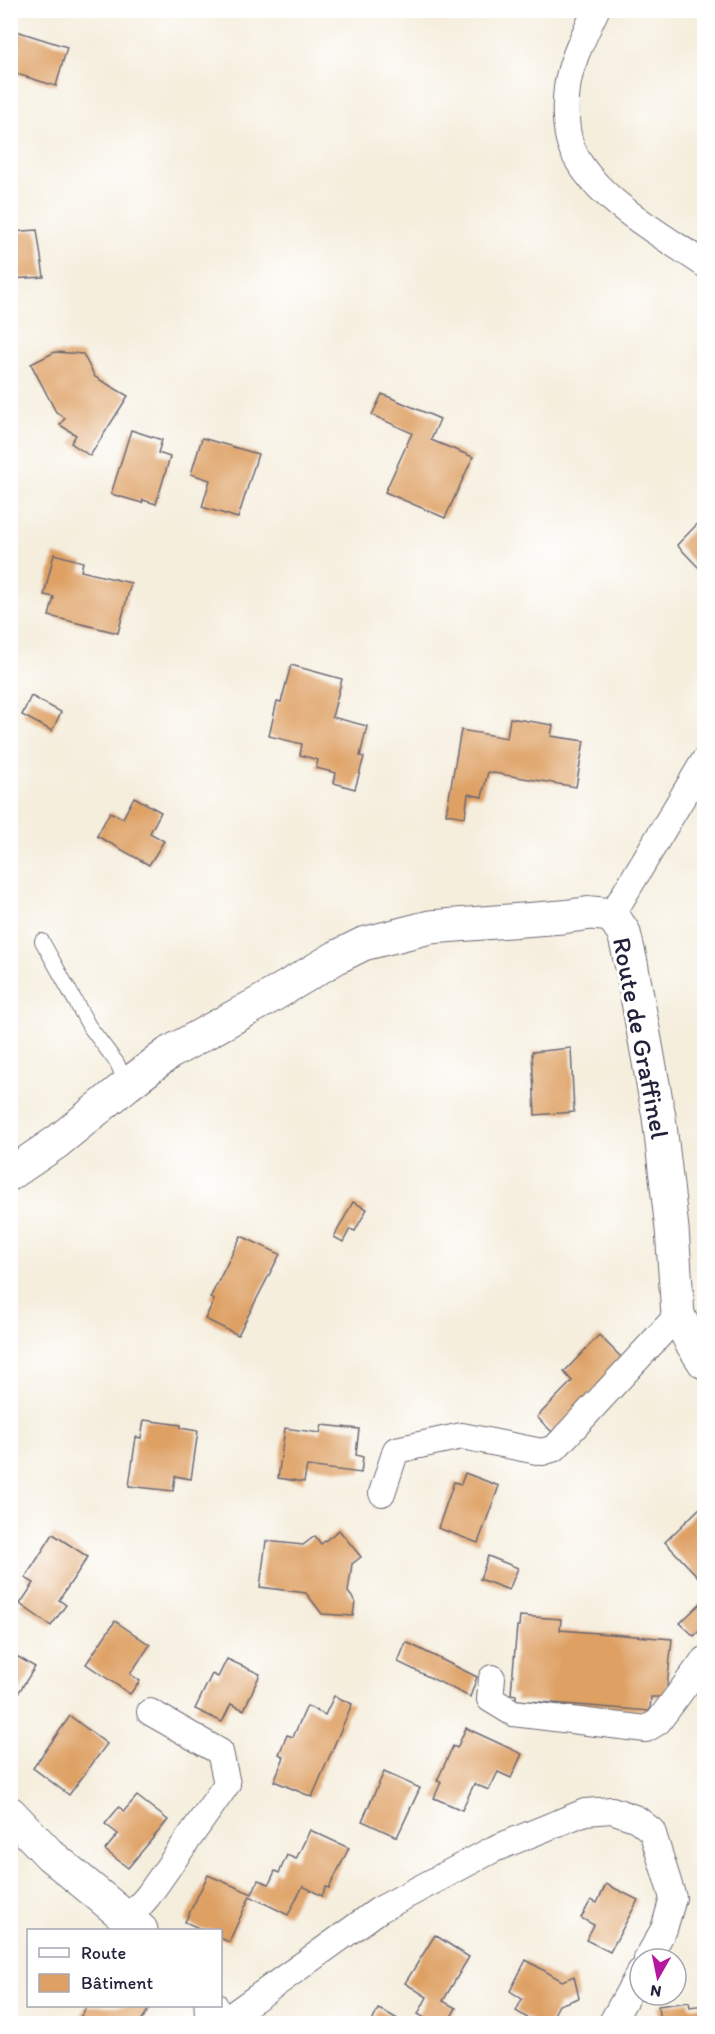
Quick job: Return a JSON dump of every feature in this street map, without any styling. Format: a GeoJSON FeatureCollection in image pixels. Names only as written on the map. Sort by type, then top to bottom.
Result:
{"type":"FeatureCollection","features":[{"type":"Feature","properties":{"kind":"street"},"geometry":{"type":"LineString","coordinates":[[596,10],[567,87],[566,110],[569,142],[591,180],[626,210],[705,264]]}},
{"type":"Feature","properties":{"kind":"street"},"geometry":{"type":"LineString","coordinates":[[612,915],[705,761]]}},
{"type":"Feature","properties":{"kind":"street","name":"Route de Graffinel"},"geometry":{"type":"LineString","coordinates":[[10,1174],[57,1142],[169,1053],[363,944],[430,927],[592,913],[612,915],[624,933],[631,963],[659,1117],[672,1229],[678,1315],[691,1342],[705,1362]]}},
{"type":"Feature","properties":{"kind":"street"},"geometry":{"type":"LineString","coordinates":[[382,1493],[396,1449],[462,1436],[542,1452],[555,1448],[678,1315]]}},
{"type":"Feature","properties":{"kind":"street"},"geometry":{"type":"LineString","coordinates":[[492,1678],[490,1699],[513,1713],[646,1729],[658,1722],[705,1660]]}},
{"type":"Feature","properties":{"kind":"street"},"geometry":{"type":"LineString","coordinates":[[10,1813],[50,1855],[134,1925],[148,1896],[227,1784],[220,1752],[150,1712]]}},
{"type":"Feature","properties":{"kind":"street"},"geometry":{"type":"LineString","coordinates":[[220,2024],[379,1910],[494,1849],[585,1812],[612,1810],[637,1819],[652,1831],[673,1898],[664,1929],[654,1947]]}},
{"type":"Feature","properties":{"kind":"street"},"geometry":{"type":"LineString","coordinates":[[611,2024],[628,1994]]}},
{"type":"Feature","properties":{"kind":"street"},"geometry":{"type":"LineString","coordinates":[[211,2007],[212,2024]]}},
{"type":"Feature","properties":{"kind":"lane"},"geometry":{"type":"LineString","coordinates":[[42,941],[89,1026],[117,1063],[127,1085]]}},
{"type":"Feature","properties":{"kind":"building"},"geometry":{"type":"Polygon","coordinates":[[[10,29],[67,47],[56,86],[10,72],[10,29]]]}},
{"type":"Feature","properties":{"kind":"building"},"geometry":{"type":"Polygon","coordinates":[[[37,230],[44,277],[10,279],[10,232],[37,230]]]}},
{"type":"Feature","properties":{"kind":"building"},"geometry":{"type":"Polygon","coordinates":[[[55,352],[83,354],[95,377],[128,396],[90,456],[71,443],[76,435],[60,425],[65,418],[56,412],[31,364],[55,352]]]}},
{"type":"Feature","properties":{"kind":"building"},"geometry":{"type":"Polygon","coordinates":[[[382,394],[440,419],[431,440],[473,457],[445,518],[385,492],[412,433],[372,415],[382,394]]]}},
{"type":"Feature","properties":{"kind":"building"},"geometry":{"type":"Polygon","coordinates":[[[131,430],[162,440],[158,453],[170,457],[156,504],[143,500],[142,503],[111,494],[131,430]]]}},
{"type":"Feature","properties":{"kind":"building"},"geometry":{"type":"Polygon","coordinates":[[[202,438],[258,454],[238,518],[202,507],[210,480],[191,474],[202,438]]]}},
{"type":"Feature","properties":{"kind":"building"},"geometry":{"type":"Polygon","coordinates":[[[704,517],[704,563],[699,568],[677,545],[704,517]]]}},
{"type":"Feature","properties":{"kind":"building"},"geometry":{"type":"Polygon","coordinates":[[[54,554],[83,562],[81,571],[131,583],[118,633],[49,616],[54,597],[44,595],[54,554]]]}},
{"type":"Feature","properties":{"kind":"building"},"geometry":{"type":"Polygon","coordinates":[[[291,665],[342,679],[332,717],[367,726],[360,756],[364,757],[355,789],[334,783],[336,773],[316,768],[318,760],[300,755],[302,744],[269,736],[277,701],[281,702],[291,665]]]}},
{"type":"Feature","properties":{"kind":"building"},"geometry":{"type":"Polygon","coordinates":[[[31,696],[61,712],[52,731],[22,715],[31,696]]]}},
{"type":"Feature","properties":{"kind":"building"},"geometry":{"type":"Polygon","coordinates":[[[510,718],[553,725],[551,736],[584,741],[576,787],[488,772],[482,797],[468,794],[465,817],[446,814],[461,730],[507,738],[510,718]]]}},
{"type":"Feature","properties":{"kind":"building"},"geometry":{"type":"Polygon","coordinates":[[[134,797],[161,812],[150,833],[164,841],[149,865],[97,836],[110,812],[123,818],[134,797]]]}},
{"type":"Feature","properties":{"kind":"building"},"geometry":{"type":"Polygon","coordinates":[[[704,899],[704,922],[700,920],[703,913],[698,910],[704,899]]]}},
{"type":"Feature","properties":{"kind":"building"},"geometry":{"type":"Polygon","coordinates":[[[571,1048],[574,1112],[535,1115],[532,1052],[571,1048]]]}},
{"type":"Feature","properties":{"kind":"building"},"geometry":{"type":"Polygon","coordinates":[[[353,1202],[367,1209],[355,1231],[350,1229],[343,1242],[334,1237],[353,1202]]]}},
{"type":"Feature","properties":{"kind":"building"},"geometry":{"type":"Polygon","coordinates":[[[241,1236],[280,1254],[238,1335],[205,1319],[214,1300],[210,1298],[241,1236]]]}},
{"type":"Feature","properties":{"kind":"building"},"geometry":{"type":"Polygon","coordinates":[[[599,1335],[624,1360],[553,1433],[537,1417],[572,1381],[564,1372],[599,1335]]]}},
{"type":"Feature","properties":{"kind":"building"},"geometry":{"type":"Polygon","coordinates":[[[144,1420],[181,1425],[181,1428],[198,1431],[191,1479],[175,1476],[173,1491],[129,1486],[136,1437],[141,1438],[144,1420]]]}},
{"type":"Feature","properties":{"kind":"building"},"geometry":{"type":"Polygon","coordinates":[[[322,1425],[359,1429],[356,1455],[363,1457],[361,1473],[307,1466],[304,1482],[278,1478],[285,1428],[320,1433],[322,1425]]]}},
{"type":"Feature","properties":{"kind":"building"},"geometry":{"type":"Polygon","coordinates":[[[465,1473],[499,1486],[478,1543],[438,1528],[454,1482],[461,1484],[465,1473]]]}},
{"type":"Feature","properties":{"kind":"building"},"geometry":{"type":"Polygon","coordinates":[[[701,1507],[704,1511],[704,1583],[665,1542],[701,1507]]]}},
{"type":"Feature","properties":{"kind":"building"},"geometry":{"type":"Polygon","coordinates":[[[339,1530],[361,1557],[352,1564],[348,1592],[355,1601],[353,1616],[322,1614],[306,1593],[260,1587],[266,1541],[303,1545],[315,1536],[321,1544],[339,1530]]]}},
{"type":"Feature","properties":{"kind":"building"},"geometry":{"type":"Polygon","coordinates":[[[53,1534],[88,1557],[59,1600],[66,1605],[51,1626],[20,1604],[34,1583],[25,1578],[53,1534]]]}},
{"type":"Feature","properties":{"kind":"building"},"geometry":{"type":"Polygon","coordinates":[[[488,1556],[518,1568],[509,1590],[480,1579],[488,1556]]]}},
{"type":"Feature","properties":{"kind":"building"},"geometry":{"type":"Polygon","coordinates":[[[704,1600],[704,1626],[694,1636],[680,1623],[704,1600]]]}},
{"type":"Feature","properties":{"kind":"building"},"geometry":{"type":"Polygon","coordinates":[[[520,1616],[561,1619],[560,1630],[672,1639],[666,1697],[651,1697],[650,1711],[516,1700],[516,1695],[511,1694],[517,1626],[519,1626],[520,1616]]]}},
{"type":"Feature","properties":{"kind":"building"},"geometry":{"type":"Polygon","coordinates":[[[115,1621],[150,1645],[130,1674],[140,1681],[130,1694],[86,1664],[115,1621]]]}},
{"type":"Feature","properties":{"kind":"building"},"geometry":{"type":"Polygon","coordinates":[[[406,1642],[477,1677],[470,1697],[398,1662],[406,1642]]]}},
{"type":"Feature","properties":{"kind":"building"},"geometry":{"type":"Polygon","coordinates":[[[10,1652],[35,1667],[10,1706],[10,1652]]]}},
{"type":"Feature","properties":{"kind":"building"},"geometry":{"type":"Polygon","coordinates":[[[227,1659],[260,1674],[244,1710],[231,1704],[222,1722],[195,1709],[212,1674],[218,1677],[227,1659]]]}},
{"type":"Feature","properties":{"kind":"building"},"geometry":{"type":"Polygon","coordinates":[[[334,1696],[352,1704],[312,1797],[274,1781],[284,1757],[279,1754],[287,1735],[293,1737],[307,1706],[325,1715],[334,1696]]]}},
{"type":"Feature","properties":{"kind":"building"},"geometry":{"type":"Polygon","coordinates":[[[70,1716],[107,1744],[69,1795],[33,1768],[70,1716]]]}},
{"type":"Feature","properties":{"kind":"building"},"geometry":{"type":"Polygon","coordinates":[[[466,1728],[522,1754],[511,1778],[498,1772],[489,1790],[474,1784],[462,1810],[434,1798],[441,1782],[437,1781],[453,1746],[457,1748],[466,1728]]]}},
{"type":"Feature","properties":{"kind":"building"},"geometry":{"type":"Polygon","coordinates":[[[384,1772],[420,1788],[397,1837],[362,1821],[384,1772]]]}},
{"type":"Feature","properties":{"kind":"building"},"geometry":{"type":"Polygon","coordinates":[[[137,1796],[168,1820],[128,1868],[105,1850],[118,1834],[105,1824],[119,1807],[124,1811],[137,1796]]]}},
{"type":"Feature","properties":{"kind":"building"},"geometry":{"type":"Polygon","coordinates":[[[310,1830],[349,1848],[329,1888],[326,1887],[322,1896],[303,1886],[288,1915],[250,1896],[229,1942],[222,1939],[222,1929],[201,1929],[185,1922],[208,1875],[252,1894],[258,1880],[269,1884],[275,1871],[279,1873],[287,1855],[296,1859],[310,1830]]]}},
{"type":"Feature","properties":{"kind":"building"},"geometry":{"type":"Polygon","coordinates":[[[606,1884],[638,1900],[610,1952],[586,1940],[594,1925],[581,1918],[591,1900],[597,1903],[606,1884]]]}},
{"type":"Feature","properties":{"kind":"building"},"geometry":{"type":"Polygon","coordinates":[[[435,1935],[469,1957],[443,2001],[456,2008],[447,2024],[435,2024],[418,2014],[427,1997],[405,1983],[435,1935]]]}},
{"type":"Feature","properties":{"kind":"building"},"geometry":{"type":"Polygon","coordinates":[[[526,1960],[562,1981],[574,1976],[579,1998],[559,2005],[549,2024],[537,2024],[516,2011],[522,1999],[510,1991],[526,1960]]]}},
{"type":"Feature","properties":{"kind":"building"},"geometry":{"type":"Polygon","coordinates":[[[688,2002],[690,2007],[704,2005],[704,2024],[660,2024],[658,2007],[688,2007],[688,2002]]]}},
{"type":"Feature","properties":{"kind":"building"},"geometry":{"type":"Polygon","coordinates":[[[86,2007],[150,2007],[139,2024],[76,2024],[86,2007]]]}},
{"type":"Feature","properties":{"kind":"building"},"geometry":{"type":"Polygon","coordinates":[[[378,2009],[389,2014],[406,2024],[371,2024],[378,2009]]]}}]}
